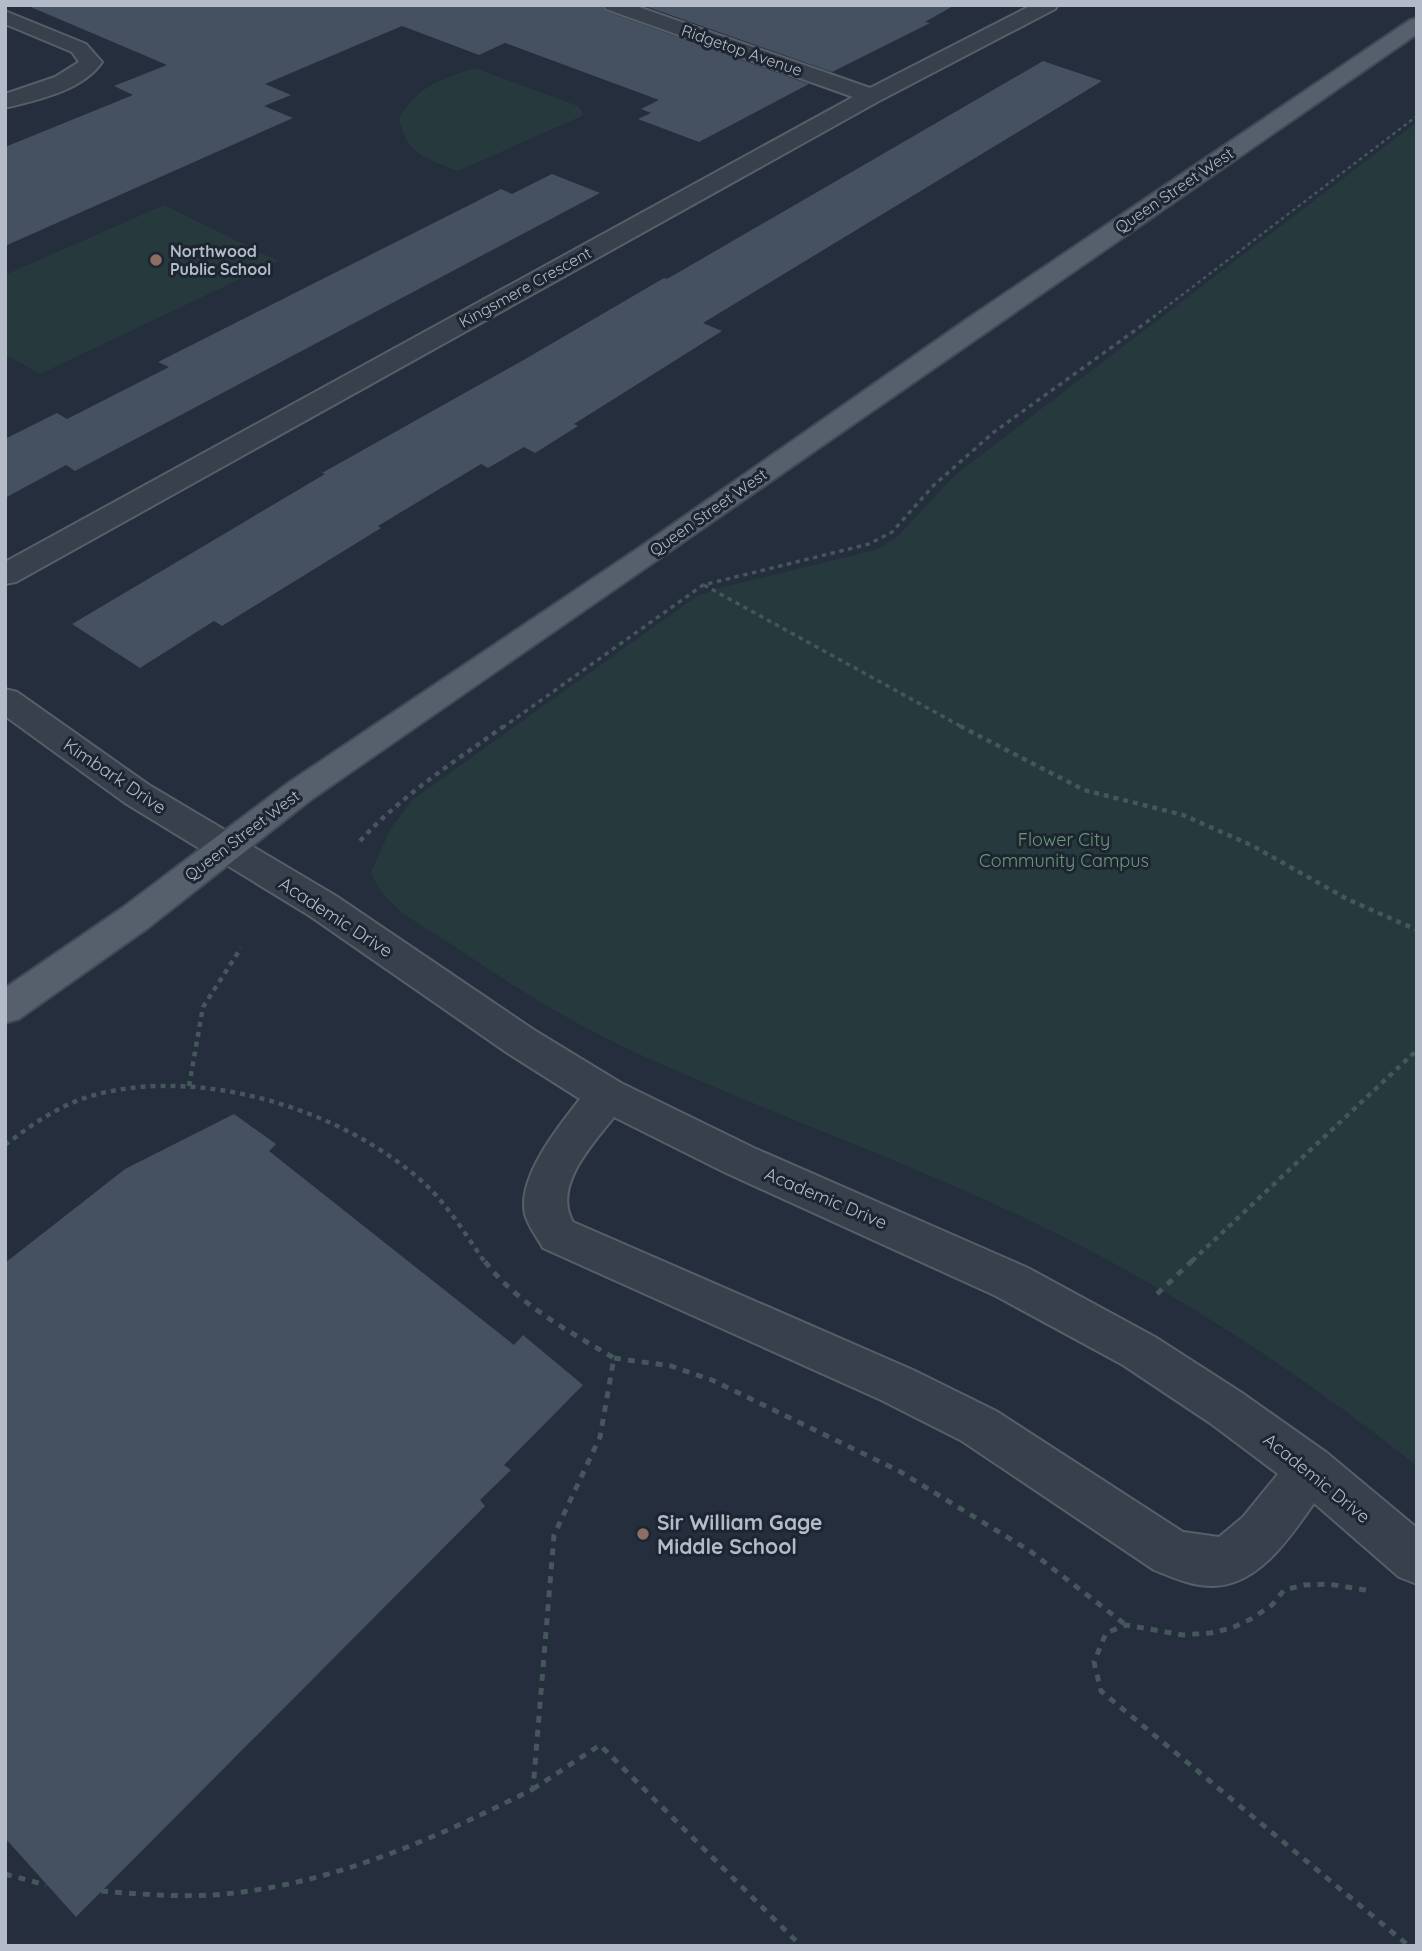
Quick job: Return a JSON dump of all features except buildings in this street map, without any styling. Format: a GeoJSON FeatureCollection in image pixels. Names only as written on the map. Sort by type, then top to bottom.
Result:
{"type":"FeatureCollection","features":[{"type":"Feature","properties":{"kind":"main road","name":"Queen Street West"},"geometry":{"type":"LineString","coordinates":[[5,1008],[135,918],[300,790],[654,551],[976,325],[1417,24]]}},
{"type":"Feature","properties":{"kind":"street","name":"Ridgetop Avenue"},"geometry":{"type":"LineString","coordinates":[[612,5],[871,96]]}},
{"type":"Feature","properties":{"kind":"street","name":"Kingsmere Crescent"},"geometry":{"type":"LineString","coordinates":[[5,575],[871,96],[1048,5]]}},
{"type":"Feature","properties":{"kind":"street"},"geometry":{"type":"LineString","coordinates":[[5,17],[79,48],[90,62],[83,72],[5,101]]}},
{"type":"Feature","properties":{"kind":"street","name":"Kimbark Drive"},"geometry":{"type":"LineString","coordinates":[[5,700],[137,794],[226,848]]}},
{"type":"Feature","properties":{"kind":"street","name":"Academic Drive"},"geometry":{"type":"LineString","coordinates":[[226,848],[323,906],[520,1041],[607,1095],[738,1160],[932,1244],[1065,1310],[1139,1351],[1226,1408],[1310,1469],[1417,1560]]}},
{"type":"Feature","properties":{"kind":"street"},"geometry":{"type":"LineString","coordinates":[[607,1095],[560,1160],[548,1186],[546,1214],[558,1234],[897,1385],[979,1426],[1171,1553],[1198,1560],[1224,1561],[1256,1539],[1310,1469]]}},
{"type":"Feature","properties":{"kind":"path"},"geometry":{"type":"LineString","coordinates":[[360,841],[383,816],[415,790],[703,585],[869,544],[892,532],[934,485],[994,432],[1142,326],[1417,116]]}},
{"type":"Feature","properties":{"kind":"path"},"geometry":{"type":"LineString","coordinates":[[703,585],[905,698],[1084,790],[1183,815],[1253,846],[1347,899],[1417,930]]}},
{"type":"Feature","properties":{"kind":"path"},"geometry":{"type":"LineString","coordinates":[[189,1086],[203,1007],[242,948]]}},
{"type":"Feature","properties":{"kind":"path"},"geometry":{"type":"LineString","coordinates":[[1157,1294],[1417,1050]]}},
{"type":"Feature","properties":{"kind":"path"},"geometry":{"type":"LineString","coordinates":[[5,1145],[53,1111],[125,1089],[189,1086],[219,1090],[286,1106],[363,1138],[419,1178],[446,1206],[494,1274],[541,1314],[614,1358],[671,1366],[712,1380],[899,1471],[1030,1551],[1126,1625],[1183,1635],[1210,1633],[1232,1629],[1251,1619],[1272,1605],[1284,1590],[1294,1587],[1328,1584],[1366,1590]]}},
{"type":"Feature","properties":{"kind":"path"},"geometry":{"type":"LineString","coordinates":[[533,1790],[554,1535],[600,1437],[614,1358]]}},
{"type":"Feature","properties":{"kind":"path"},"geometry":{"type":"LineString","coordinates":[[1126,1625],[1106,1633],[1094,1662],[1101,1691],[1409,1946]]}},
{"type":"Feature","properties":{"kind":"path"},"geometry":{"type":"LineString","coordinates":[[101,1891],[177,1899],[274,1886],[340,1870],[403,1849],[480,1818],[533,1790],[600,1745],[802,1946]]}},
{"type":"Feature","properties":{"kind":"path"},"geometry":{"type":"LineString","coordinates":[[5,1874],[46,1885]]}},
{"type":"Feature","properties":{"kind":"green space"},"geometry":{"type":"Polygon","coordinates":[[[475,68],[578,106],[584,115],[458,171],[419,154],[407,140],[399,118],[423,90],[441,80],[475,68]]]}},
{"type":"Feature","properties":{"kind":"green space","name":"Flower City Community Campus"},"geometry":{"type":"Polygon","coordinates":[[[1417,122],[1417,1466],[1337,1405],[1254,1348],[1169,1295],[1081,1246],[919,1171],[645,1057],[570,1019],[405,914],[385,895],[371,872],[391,828],[412,800],[697,596],[723,587],[876,550],[897,537],[956,474],[1417,122]]]}},
{"type":"Feature","properties":{"kind":"green space"},"geometry":{"type":"Polygon","coordinates":[[[164,205],[278,261],[40,374],[5,354],[5,275],[164,205]]]}},
{"type":"Feature","properties":{"kind":"place","name":"Northwood Public School"},"geometry":{"type":"Point","coordinates":[156,260]}},
{"type":"Feature","properties":{"kind":"place","name":"Sir William Gage Middle School"},"geometry":{"type":"Point","coordinates":[643,1534]}}]}
